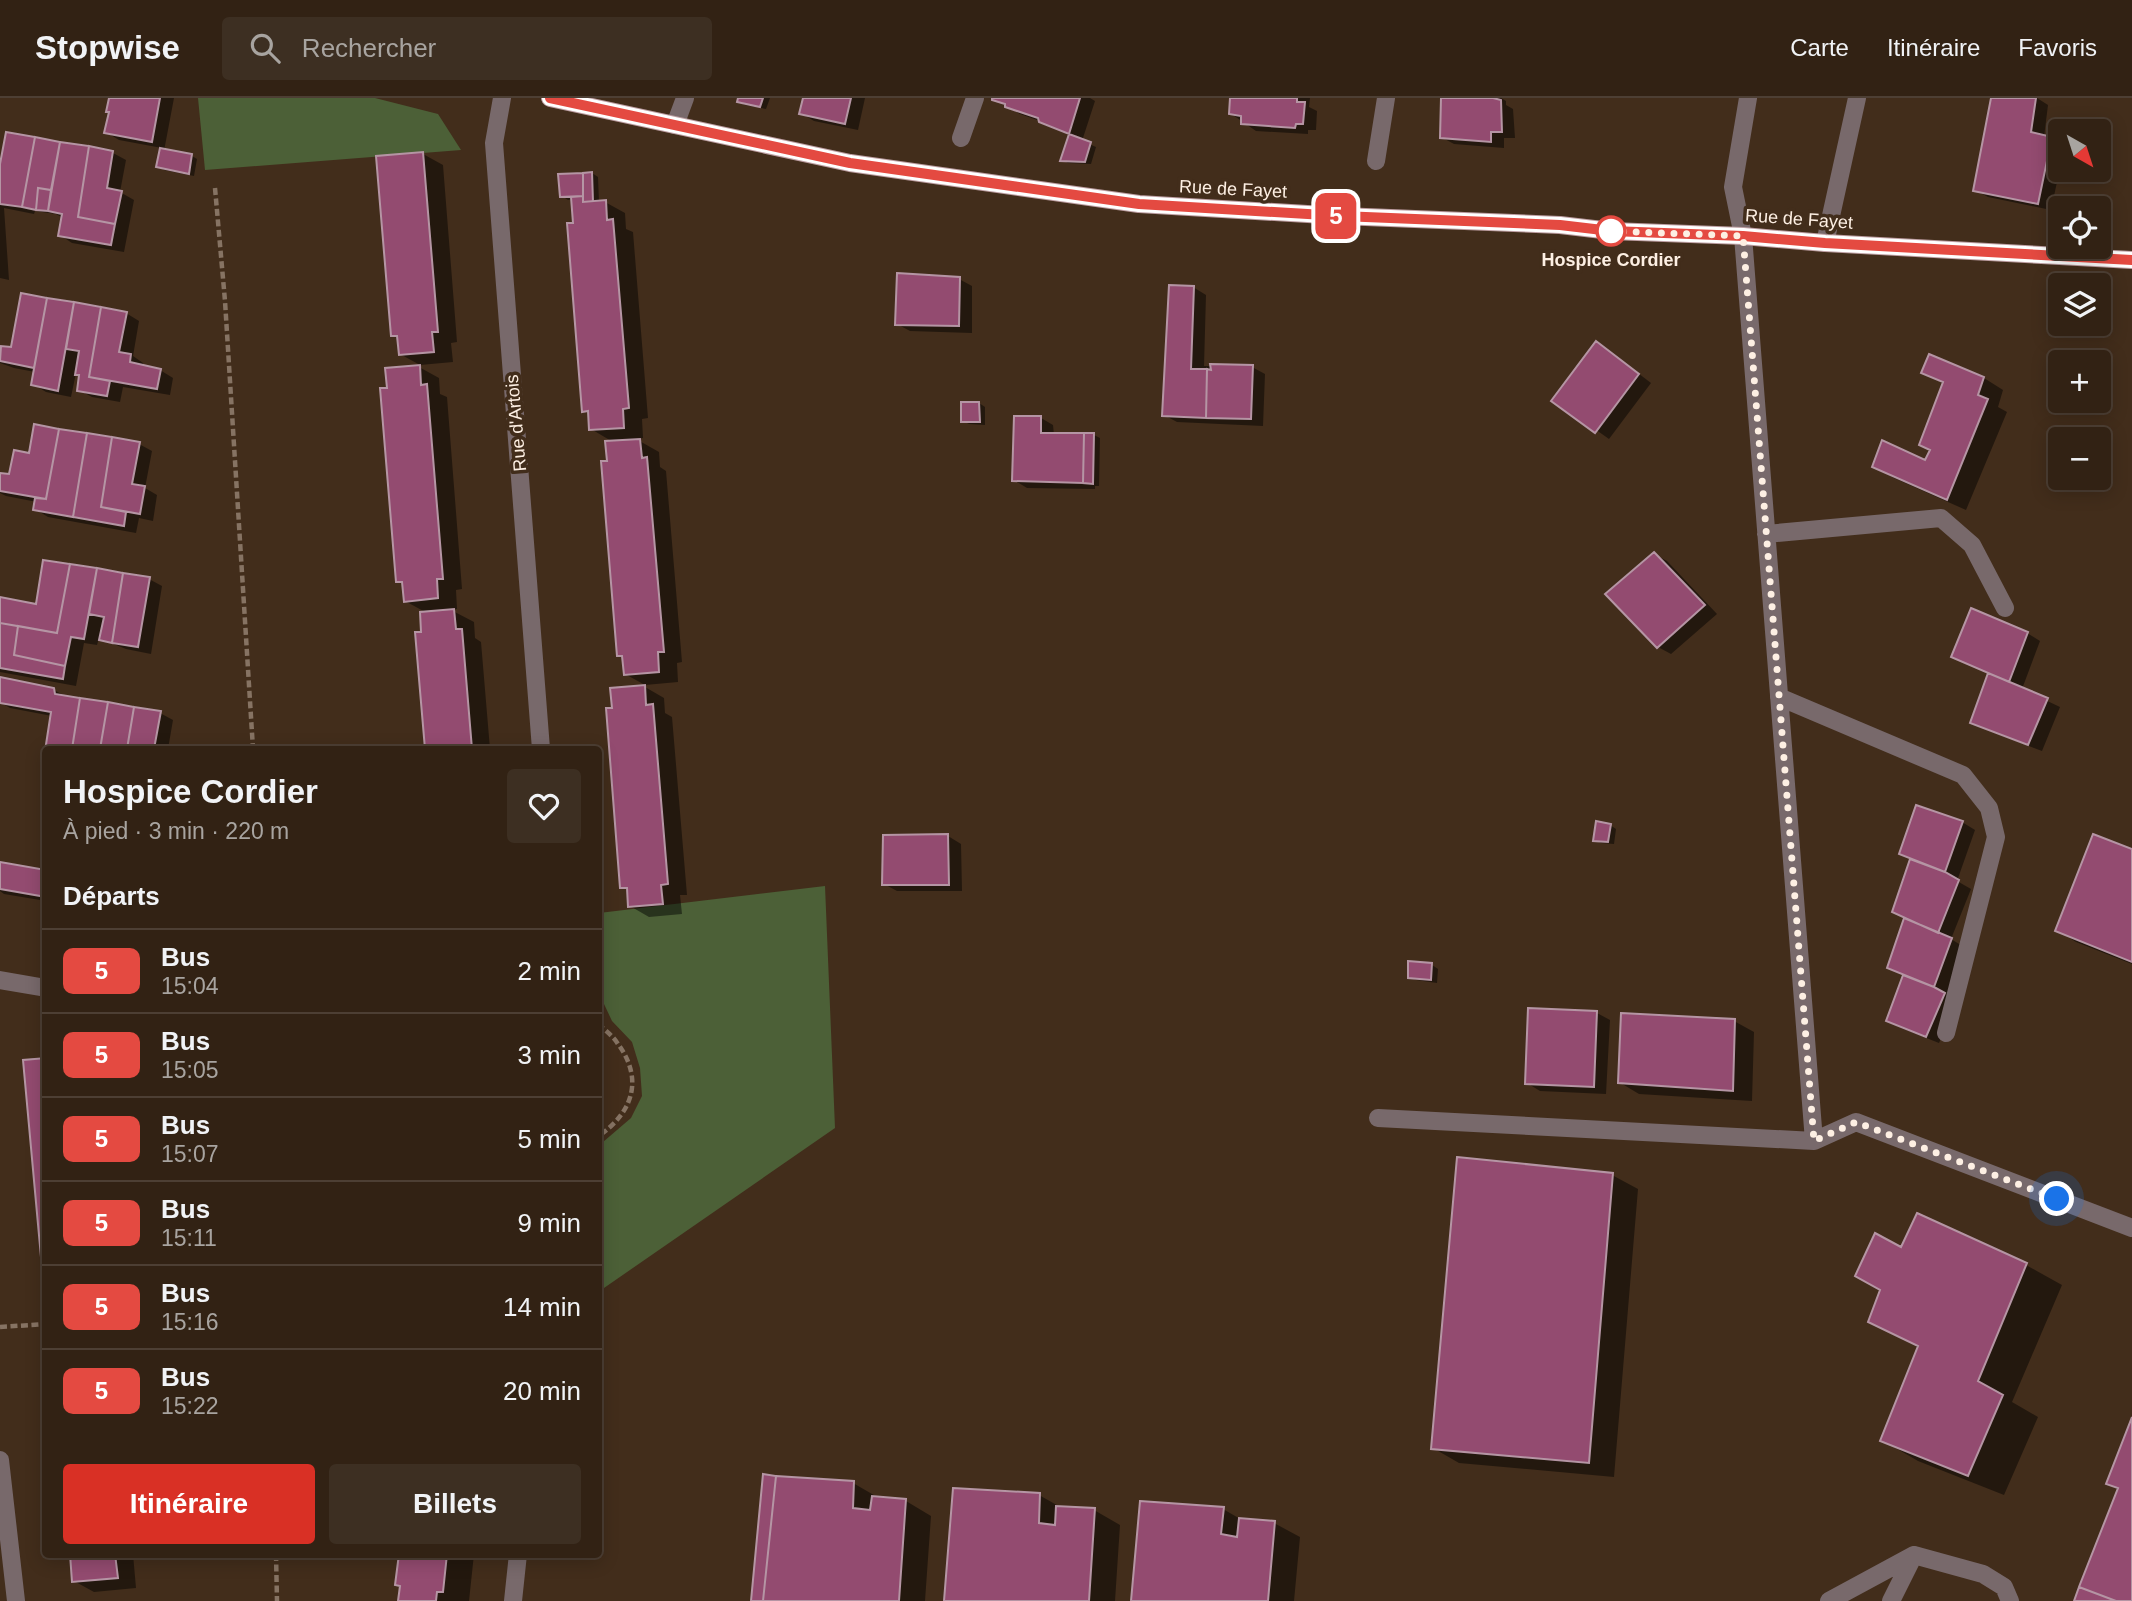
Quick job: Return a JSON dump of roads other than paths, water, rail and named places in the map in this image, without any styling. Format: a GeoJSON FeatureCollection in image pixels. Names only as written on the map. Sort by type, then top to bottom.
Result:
{"type":"FeatureCollection","features":[{"type":"Feature","properties":{"kind":"main road","name":"Rue de Fayet"},"geometry":{"type":"LineString","coordinates":[[550,98],[850,163],[1139,204],[1560,225],[1636,232],[2132,260]]}},
{"type":"Feature","properties":{"kind":"street","name":"Rue d'Artois"},"geometry":{"type":"LineString","coordinates":[[502,98],[494,143],[541,746]]}},
{"type":"Feature","properties":{"kind":"street"},"geometry":{"type":"LineString","coordinates":[[675,125],[685,98]]}},
{"type":"Feature","properties":{"kind":"street"},"geometry":{"type":"LineString","coordinates":[[961,138],[975,98]]}},
{"type":"Feature","properties":{"kind":"street"},"geometry":{"type":"LineString","coordinates":[[1376,161],[1386,98]]}},
{"type":"Feature","properties":{"kind":"street"},"geometry":{"type":"LineString","coordinates":[[1748,98],[1734,187],[1743,236],[1814,1141]]}},
{"type":"Feature","properties":{"kind":"street"},"geometry":{"type":"LineString","coordinates":[[1825,243],[1857,98]]}},
{"type":"Feature","properties":{"kind":"street"},"geometry":{"type":"LineString","coordinates":[[1766,534],[1941,518],[1972,545],[2005,608]]}},
{"type":"Feature","properties":{"kind":"street"},"geometry":{"type":"LineString","coordinates":[[1779,697],[1963,775],[1989,808],[1996,837],[1946,1033]]}},
{"type":"Feature","properties":{"kind":"street"},"geometry":{"type":"LineString","coordinates":[[0,980],[42,987]]}},
{"type":"Feature","properties":{"kind":"street"},"geometry":{"type":"LineString","coordinates":[[1378,1118],[1814,1141],[1856,1122],[2132,1228]]}},
{"type":"Feature","properties":{"kind":"street"},"geometry":{"type":"LineString","coordinates":[[0,1460],[16,1601]]}},
{"type":"Feature","properties":{"kind":"street"},"geometry":{"type":"LineString","coordinates":[[1891,1601],[1914,1555]]}},
{"type":"Feature","properties":{"kind":"street"},"geometry":{"type":"LineString","coordinates":[[1829,1601],[1914,1555],[1983,1574],[2004,1587],[2010,1601]]}},
{"type":"Feature","properties":{"kind":"street"},"geometry":{"type":"LineString","coordinates":[[513,1601],[518,1558]]}},
{"type":"Feature","properties":{"kind":"place","name":"Hospice Cordier"},"geometry":{"type":"Point","coordinates":[1611,231]}}]}
